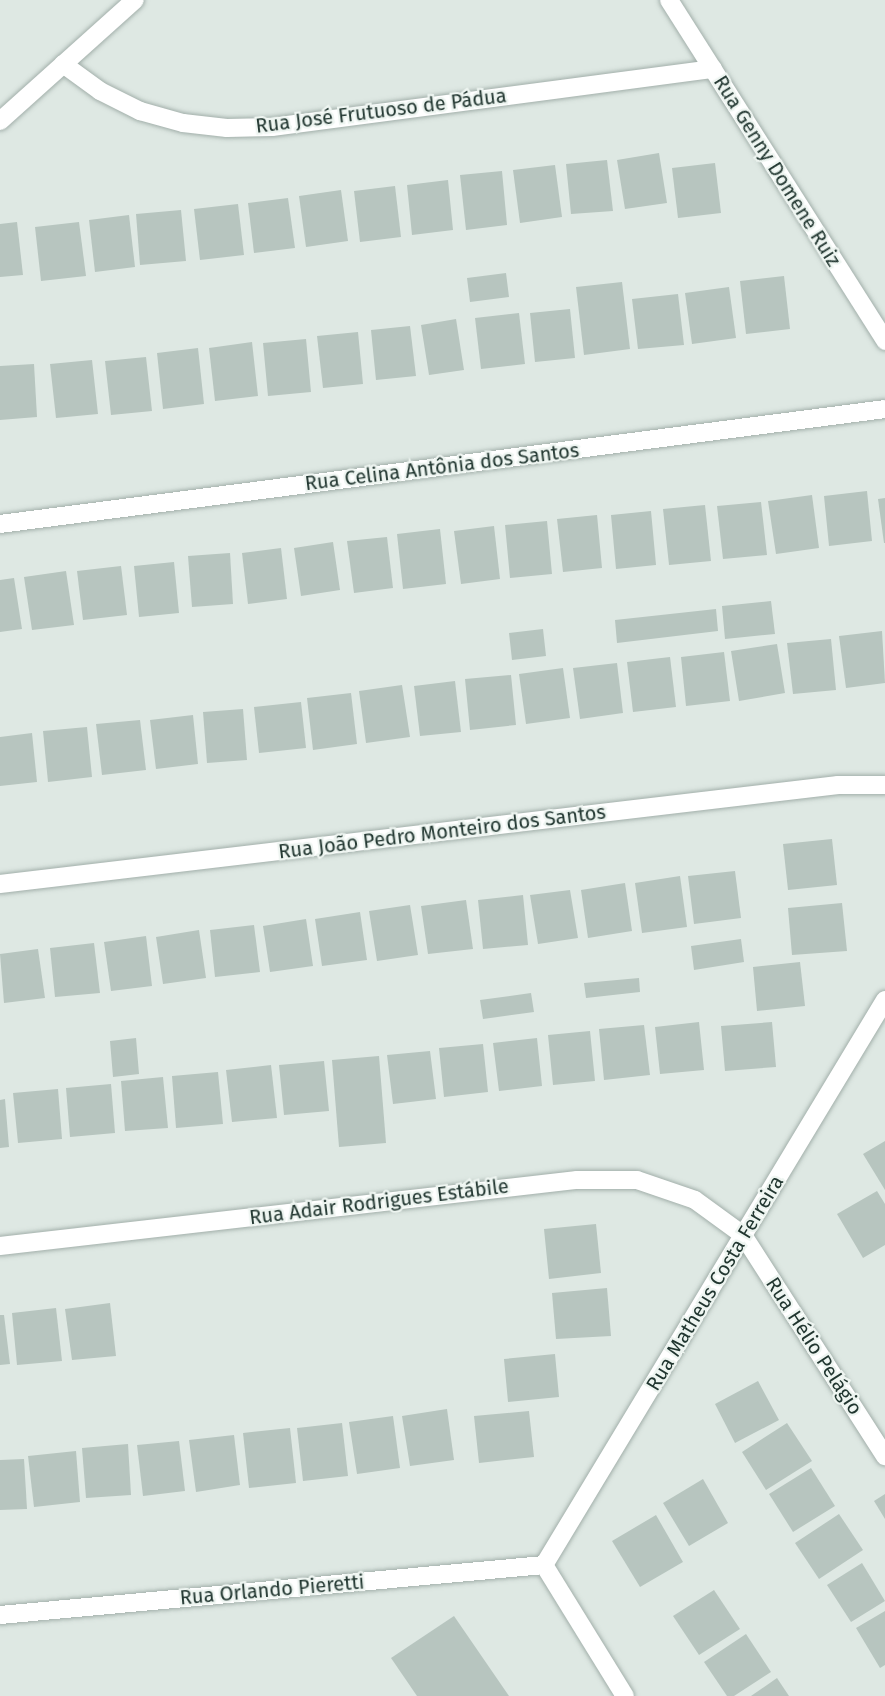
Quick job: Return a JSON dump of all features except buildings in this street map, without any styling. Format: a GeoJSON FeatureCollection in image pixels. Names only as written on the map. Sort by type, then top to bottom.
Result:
{"type":"FeatureCollection","features":[{"type":"Feature","properties":{"kind":"street"},"geometry":{"type":"LineString","coordinates":[[0,121],[135,0]]}},
{"type":"Feature","properties":{"kind":"street","name":"Rua Genny Domene Ruiz"},"geometry":{"type":"LineString","coordinates":[[669,0],[885,341]]}},
{"type":"Feature","properties":{"kind":"street","name":"Rua José Frutuoso de Pádua"},"geometry":{"type":"LineString","coordinates":[[63,64],[100,91],[140,111],[183,123],[227,128],[272,127],[713,69]]}},
{"type":"Feature","properties":{"kind":"street","name":"Rua Celina Antônia dos Santos"},"geometry":{"type":"LineString","coordinates":[[0,524],[885,409]]}},
{"type":"Feature","properties":{"kind":"street","name":"Rua João Pedro Monteiro dos Santos"},"geometry":{"type":"LineString","coordinates":[[0,884],[838,785],[885,785]]}},
{"type":"Feature","properties":{"kind":"street","name":"Rua Matheus Costa Ferreira"},"geometry":{"type":"LineString","coordinates":[[544,1565],[885,1000]]}},
{"type":"Feature","properties":{"kind":"street","name":"Rua Adair Rodrigues Estábile"},"geometry":{"type":"LineString","coordinates":[[0,1246],[607,1178],[637,1180],[685,1196],[720,1215],[743,1235]]}},
{"type":"Feature","properties":{"kind":"street","name":"Rua Hélio Pelágio"},"geometry":{"type":"LineString","coordinates":[[743,1235],[885,1456]]}},
{"type":"Feature","properties":{"kind":"street"},"geometry":{"type":"LineString","coordinates":[[544,1565],[626,1696]]}},
{"type":"Feature","properties":{"kind":"street","name":"Rua Orlando Pieretti"},"geometry":{"type":"LineString","coordinates":[[0,1615],[544,1565]]}}]}
